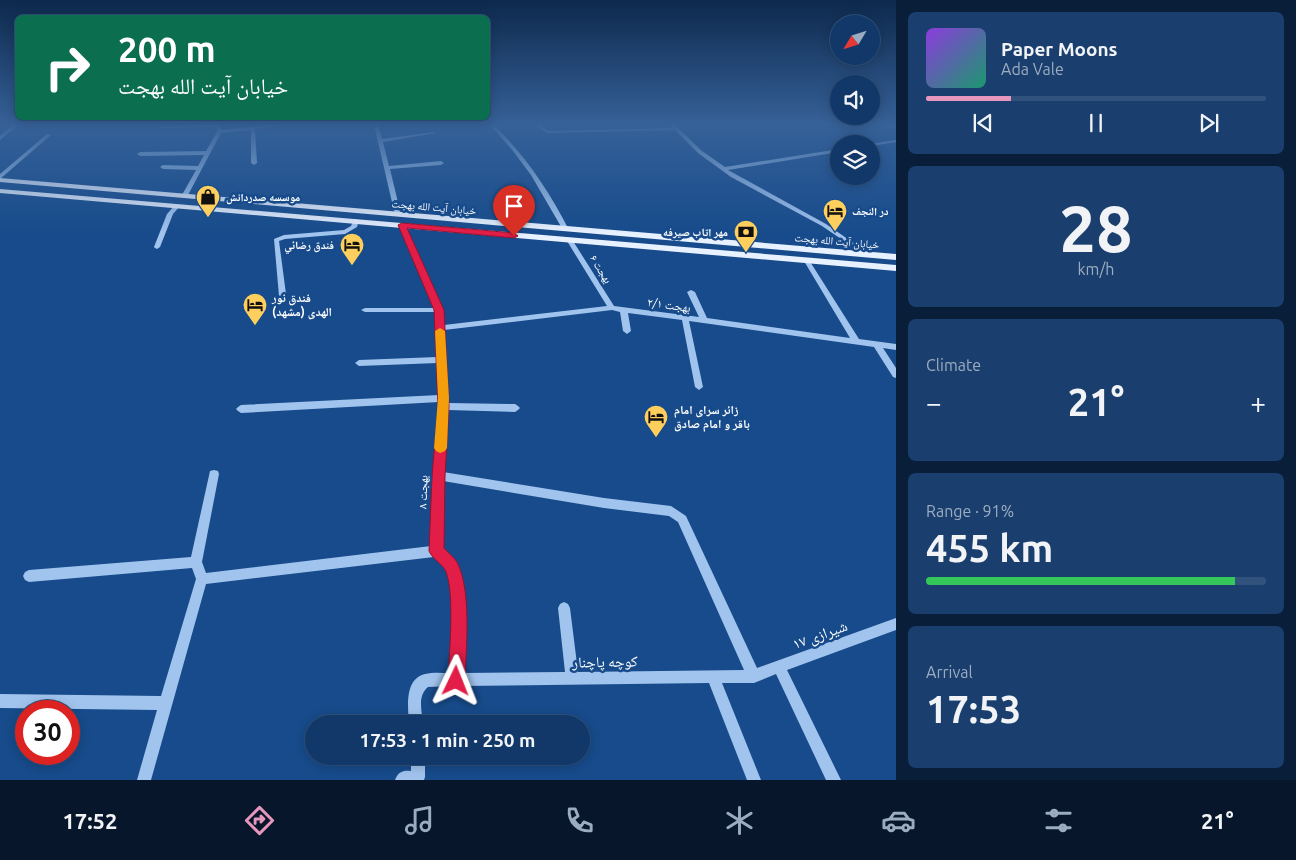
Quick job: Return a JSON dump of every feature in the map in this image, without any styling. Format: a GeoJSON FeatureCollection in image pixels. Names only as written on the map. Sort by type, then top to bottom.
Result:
{"type":"FeatureCollection","features":[{"type":"Feature","properties":{"kind":"main road","name":"خیابان آیت الله بهجت"},"geometry":{"type":"LineString","coordinates":[[0,178],[566,230],[896,257]]}},
{"type":"Feature","properties":{"kind":"main road","name":"خیابان آیت الله بهجت"},"geometry":{"type":"LineString","coordinates":[[0,191],[356,220],[570,241],[895,268]]}},
{"type":"Feature","properties":{"kind":"street"},"geometry":{"type":"LineString","coordinates":[[0,178],[19,161]]}},
{"type":"Feature","properties":{"kind":"street"},"geometry":{"type":"LineString","coordinates":[[185,195],[204,161]]}},
{"type":"Feature","properties":{"kind":"street"},"geometry":{"type":"LineString","coordinates":[[385,161],[398,215]]}},
{"type":"Feature","properties":{"kind":"street"},"geometry":{"type":"LineString","coordinates":[[525,161],[546,191],[566,230]]}},
{"type":"Feature","properties":{"kind":"street"},"geometry":{"type":"LineString","coordinates":[[713,161],[824,225],[868,255]]}},
{"type":"Feature","properties":{"kind":"street"},"geometry":{"type":"LineString","coordinates":[[724,169],[770,161]]}},
{"type":"Feature","properties":{"kind":"street"},"geometry":{"type":"LineString","coordinates":[[386,168],[441,163]]}},
{"type":"Feature","properties":{"kind":"street"},"geometry":{"type":"LineString","coordinates":[[163,167],[200,168]]}},
{"type":"Feature","properties":{"kind":"street"},"geometry":{"type":"LineString","coordinates":[[157,248],[170,214],[177,206]]}},
{"type":"Feature","properties":{"kind":"street"},"geometry":{"type":"LineString","coordinates":[[282,294],[276,240],[284,237],[345,232],[354,227],[356,220]]}},
{"type":"Feature","properties":{"kind":"street","name":"بهجت ۸"},"geometry":{"type":"LineString","coordinates":[[402,225],[439,310],[444,402],[438,476],[436,551]]}},
{"type":"Feature","properties":{"kind":"street","name":"بهجت ۶"},"geometry":{"type":"LineString","coordinates":[[570,241],[612,308]]}},
{"type":"Feature","properties":{"kind":"street"},"geometry":{"type":"LineString","coordinates":[[807,261],[856,341]]}},
{"type":"Feature","properties":{"kind":"street"},"geometry":{"type":"LineString","coordinates":[[691,292],[704,321]]}},
{"type":"Feature","properties":{"kind":"street","name":"بهجت ۲/۱"},"geometry":{"type":"LineString","coordinates":[[440,328],[612,308],[896,347]]}},
{"type":"Feature","properties":{"kind":"street"},"geometry":{"type":"LineString","coordinates":[[366,310],[439,310]]}},
{"type":"Feature","properties":{"kind":"street"},"geometry":{"type":"LineString","coordinates":[[624,310],[626,331]]}},
{"type":"Feature","properties":{"kind":"street"},"geometry":{"type":"LineString","coordinates":[[685,318],[699,387]]}},
{"type":"Feature","properties":{"kind":"street"},"geometry":{"type":"LineString","coordinates":[[876,344],[896,375]]}},
{"type":"Feature","properties":{"kind":"street"},"geometry":{"type":"LineString","coordinates":[[359,363],[442,360]]}},
{"type":"Feature","properties":{"kind":"street"},"geometry":{"type":"LineString","coordinates":[[241,410],[444,402],[515,408]]}},
{"type":"Feature","properties":{"kind":"street"},"geometry":{"type":"LineString","coordinates":[[144,780],[202,579],[196,562],[214,474]]}},
{"type":"Feature","properties":{"kind":"street"},"geometry":{"type":"LineString","coordinates":[[438,476],[604,502],[671,510],[682,519],[754,676]]}},
{"type":"Feature","properties":{"kind":"street"},"geometry":{"type":"LineString","coordinates":[[202,579],[436,551],[451,565],[456,579],[459,624],[456,681],[426,680],[418,685],[414,694],[415,715]]}},
{"type":"Feature","properties":{"kind":"street"},"geometry":{"type":"LineString","coordinates":[[29,576],[196,562]]}},
{"type":"Feature","properties":{"kind":"street"},"geometry":{"type":"LineString","coordinates":[[564,608],[572,678]]}},
{"type":"Feature","properties":{"kind":"street","name":"شیرازی ۱۷"},"geometry":{"type":"LineString","coordinates":[[754,676],[896,624]]}},
{"type":"Feature","properties":{"kind":"street"},"geometry":{"type":"LineString","coordinates":[[779,667],[834,780]]}},
{"type":"Feature","properties":{"kind":"street"},"geometry":{"type":"LineString","coordinates":[[713,676],[754,780]]}},
{"type":"Feature","properties":{"kind":"street","name":"کوچه پاچنار"},"geometry":{"type":"LineString","coordinates":[[456,681],[754,676]]}},
{"type":"Feature","properties":{"kind":"street"},"geometry":{"type":"LineString","coordinates":[[0,701],[166,703]]}},
{"type":"Feature","properties":{"kind":"street"},"geometry":{"type":"LineString","coordinates":[[402,780],[418,777],[418,765]]}},
{"type":"Feature","properties":{"kind":"slow traffic"},"geometry":{"type":"LineString","coordinates":[[440,331],[444,406],[440,448]]}},
{"type":"Feature","properties":{"kind":"place","name":"موسسه صدردانش"},"geometry":{"type":"Point","coordinates":[208,218]}},
{"type":"Feature","properties":{"kind":"place","name":"در النجف"},"geometry":{"type":"Point","coordinates":[835,232]}},
{"type":"Feature","properties":{"kind":"place","name":"مهر اتاب صيرفه"},"geometry":{"type":"Point","coordinates":[746,253]}},
{"type":"Feature","properties":{"kind":"place","name":"فندق رضائي"},"geometry":{"type":"Point","coordinates":[352,266]}},
{"type":"Feature","properties":{"kind":"place","name":"فندق نور الهدى (مشهد)"},"geometry":{"type":"Point","coordinates":[255,326]}},
{"type":"Feature","properties":{"kind":"place","name":"زائر سرای امام باقر و امام صادق"},"geometry":{"type":"Point","coordinates":[656,438]}},
{"type":"Feature","properties":{"kind":"route"},"geometry":{"type":"LineString","coordinates":[[456,681],[459,624],[456,579],[451,565],[436,551],[438,476],[444,406],[439,310],[402,225],[514,236]]}}]}
